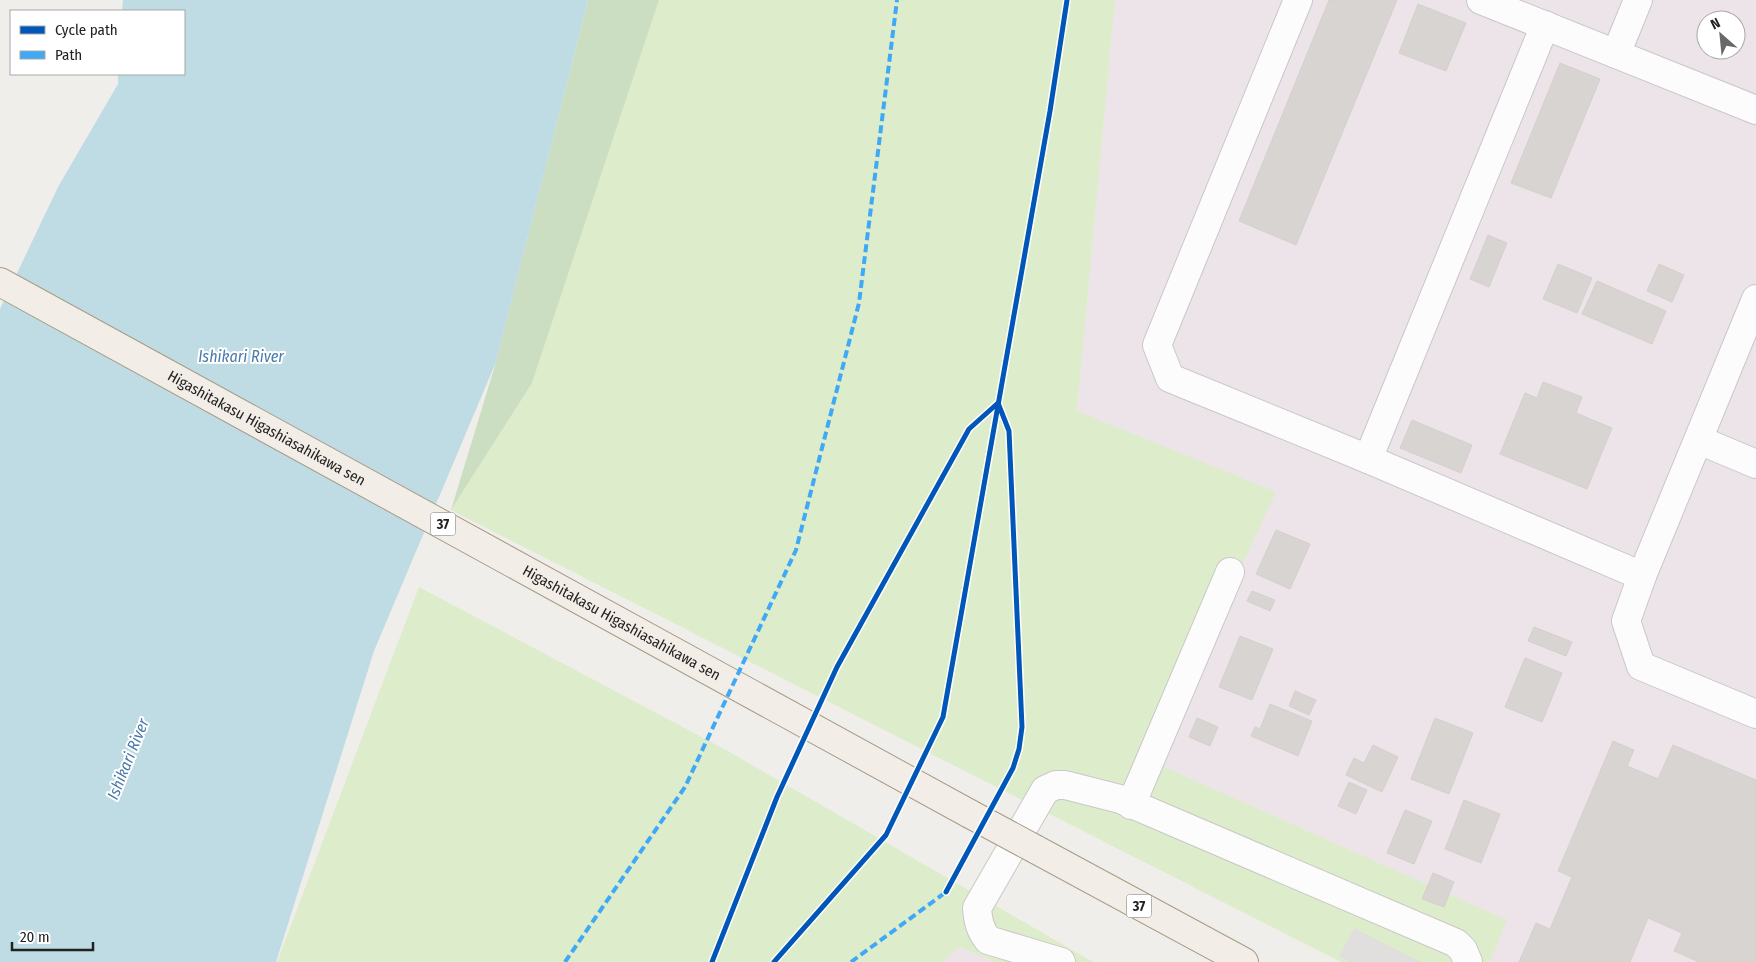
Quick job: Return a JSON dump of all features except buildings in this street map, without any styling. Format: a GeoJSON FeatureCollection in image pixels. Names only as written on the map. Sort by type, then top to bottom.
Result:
{"type":"FeatureCollection","features":[{"type":"Feature","properties":{"kind":"main road","name":"Higashitakasu Higashiasahikawa sen"},"geometry":{"type":"LineString","coordinates":[[0,282],[886,766],[1035,850],[1244,962]]}},
{"type":"Feature","properties":{"kind":"street"},"geometry":{"type":"LineString","coordinates":[[1298,0],[1157,345],[1170,378],[1368,459],[1642,576]]}},
{"type":"Feature","properties":{"kind":"street"},"geometry":{"type":"LineString","coordinates":[[1481,0],[1756,110]]}},
{"type":"Feature","properties":{"kind":"street"},"geometry":{"type":"LineString","coordinates":[[1616,54],[1638,0]]}},
{"type":"Feature","properties":{"kind":"street"},"geometry":{"type":"LineString","coordinates":[[1368,459],[1545,25]]}},
{"type":"Feature","properties":{"kind":"street"},"geometry":{"type":"LineString","coordinates":[[1756,299],[1642,576],[1626,621],[1642,666],[1756,714]]}},
{"type":"Feature","properties":{"kind":"street"},"geometry":{"type":"LineString","coordinates":[[1699,440],[1756,464]]}},
{"type":"Feature","properties":{"kind":"street"},"geometry":{"type":"LineString","coordinates":[[1132,804],[1230,572]]}},
{"type":"Feature","properties":{"kind":"street"},"geometry":{"type":"LineString","coordinates":[[1061,962],[988,940],[981,932],[977,908],[1045,790],[1056,785],[1065,785],[1132,804],[1456,942],[1463,950],[1468,962]]}},
{"type":"Feature","properties":{"kind":"shaded area"},"geometry":{"type":"Polygon","coordinates":[[[1115,0],[1756,0],[1756,962],[1490,962],[1506,920],[1151,761],[1077,411],[1115,0]]]}},
{"type":"Feature","properties":{"kind":"shaded area"},"geometry":{"type":"Polygon","coordinates":[[[1354,928],[1421,962],[1350,962],[1339,957],[1354,928]]]}},
{"type":"Feature","properties":{"kind":"shaded area"},"geometry":{"type":"Polygon","coordinates":[[[959,947],[996,962],[943,962],[959,947]]]}},
{"type":"Feature","properties":{"kind":"green space"},"geometry":{"type":"Polygon","coordinates":[[[588,0],[659,0],[532,383],[451,510],[496,362],[588,0]]]}},
{"type":"Feature","properties":{"kind":"green space"},"geometry":{"type":"Polygon","coordinates":[[[659,0],[1115,0],[1077,411],[1276,492],[1151,761],[1507,920],[1490,962],[1341,962],[451,510],[532,383],[659,0]]]}},
{"type":"Feature","properties":{"kind":"green space"},"geometry":{"type":"Polygon","coordinates":[[[419,587],[726,750],[1093,962],[996,962],[959,947],[943,962],[277,962],[419,587]]]}},
{"type":"Feature","properties":{"kind":"water","name":"Ishikari River"},"geometry":{"type":"Polygon","coordinates":[[[123,0],[588,0],[496,362],[374,651],[276,962],[0,962],[0,309],[58,187],[118,84],[118,75],[185,75],[185,10],[122,10],[123,0]]]}},
{"type":"Feature","properties":{"kind":"marked path"},"geometry":{"type":"LineString","coordinates":[[565,962],[685,787],[796,550],[859,303],[897,0]]}},
{"type":"Feature","properties":{"kind":"marked path"},"geometry":{"type":"LineString","coordinates":[[851,962],[946,892]]}},
{"type":"Feature","properties":{"kind":"cycle path"},"geometry":{"type":"LineString","coordinates":[[774,962],[886,835],[943,717],[1050,111],[1067,0]]}},
{"type":"Feature","properties":{"kind":"cycle path"},"geometry":{"type":"LineString","coordinates":[[712,962],[777,797],[837,667],[969,429],[998,403],[1009,431],[1022,727],[1019,749],[1013,768],[946,892]]}}]}
